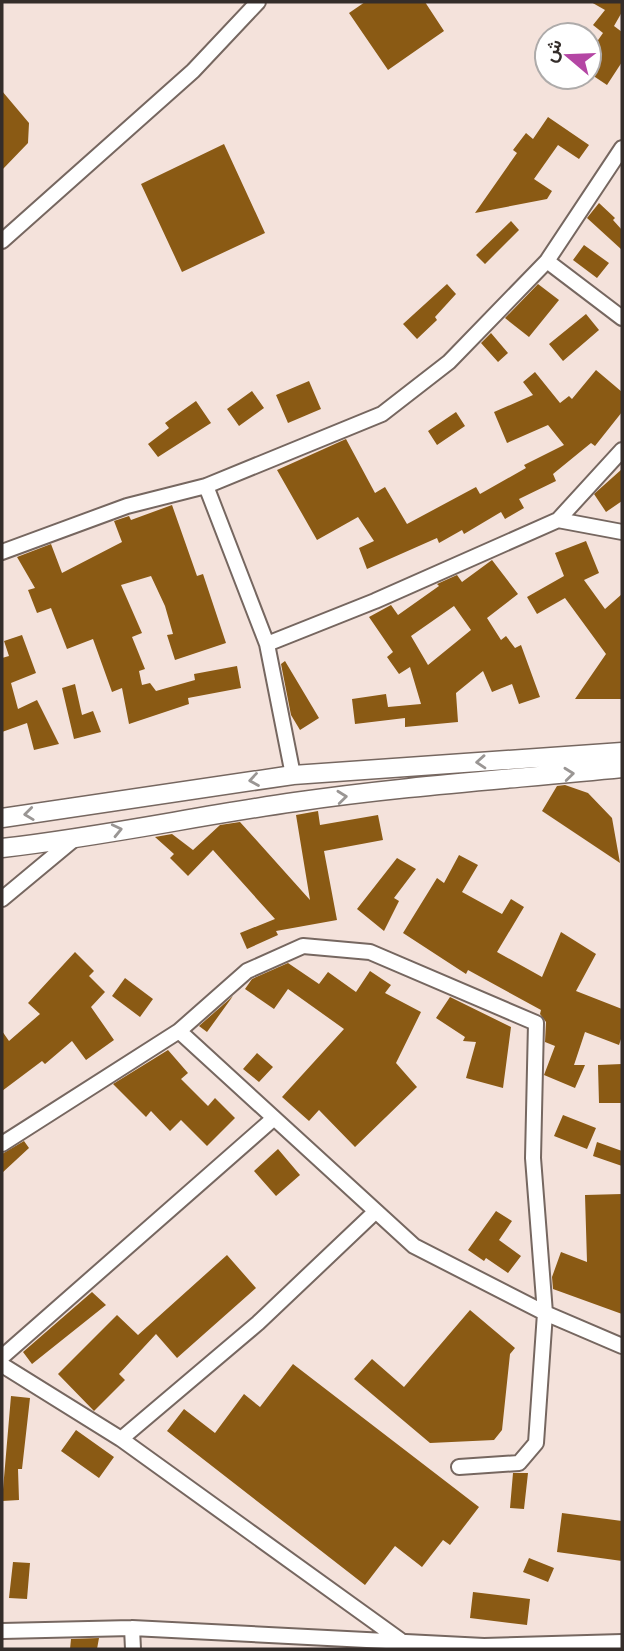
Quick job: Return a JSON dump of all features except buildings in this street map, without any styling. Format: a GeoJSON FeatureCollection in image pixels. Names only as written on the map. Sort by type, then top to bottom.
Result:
{"type":"FeatureCollection","features":[{"type":"Feature","properties":{"kind":"street"},"geometry":{"type":"LineString","coordinates":[[2,241],[193,71],[258,2]]}},
{"type":"Feature","properties":{"kind":"street"},"geometry":{"type":"LineString","coordinates":[[2,552],[127,506],[206,486],[382,414],[449,362],[547,261],[622,148]]}},
{"type":"Feature","properties":{"kind":"street"},"geometry":{"type":"LineString","coordinates":[[547,261],[622,318]]}},
{"type":"Feature","properties":{"kind":"street"},"geometry":{"type":"LineString","coordinates":[[267,645],[375,601],[558,520],[622,450]]}},
{"type":"Feature","properties":{"kind":"street"},"geometry":{"type":"LineString","coordinates":[[206,486],[267,645],[293,775]]}},
{"type":"Feature","properties":{"kind":"street"},"geometry":{"type":"LineString","coordinates":[[558,520],[622,532]]}},
{"type":"Feature","properties":{"kind":"street"},"geometry":{"type":"LineString","coordinates":[[2,818],[293,775],[622,752]]}},
{"type":"Feature","properties":{"kind":"street"},"geometry":{"type":"LineString","coordinates":[[2,848],[73,840],[132,826],[299,801],[622,768]]}},
{"type":"Feature","properties":{"kind":"street"},"geometry":{"type":"LineString","coordinates":[[2,900],[73,840],[76,809]]}},
{"type":"Feature","properties":{"kind":"street"},"geometry":{"type":"LineString","coordinates":[[2,1144],[179,1031],[247,971],[303,946],[370,952],[536,1023],[533,1158],[545,1313],[536,1443],[519,1463],[459,1467]]}},
{"type":"Feature","properties":{"kind":"street"},"geometry":{"type":"LineString","coordinates":[[179,1031],[414,1246],[545,1313],[622,1346]]}},
{"type":"Feature","properties":{"kind":"street"},"geometry":{"type":"LineString","coordinates":[[2,1357],[273,1119]]}},
{"type":"Feature","properties":{"kind":"street"},"geometry":{"type":"LineString","coordinates":[[121,1439],[258,1323],[375,1212]]}},
{"type":"Feature","properties":{"kind":"street"},"geometry":{"type":"LineString","coordinates":[[2,1365],[121,1439],[400,1640]]}},
{"type":"Feature","properties":{"kind":"street"},"geometry":{"type":"LineString","coordinates":[[132,1628],[133,1649]]}},
{"type":"Feature","properties":{"kind":"street"},"geometry":{"type":"LineString","coordinates":[[2,1631],[132,1628],[400,1640],[484,1647],[622,1642]]}}]}
